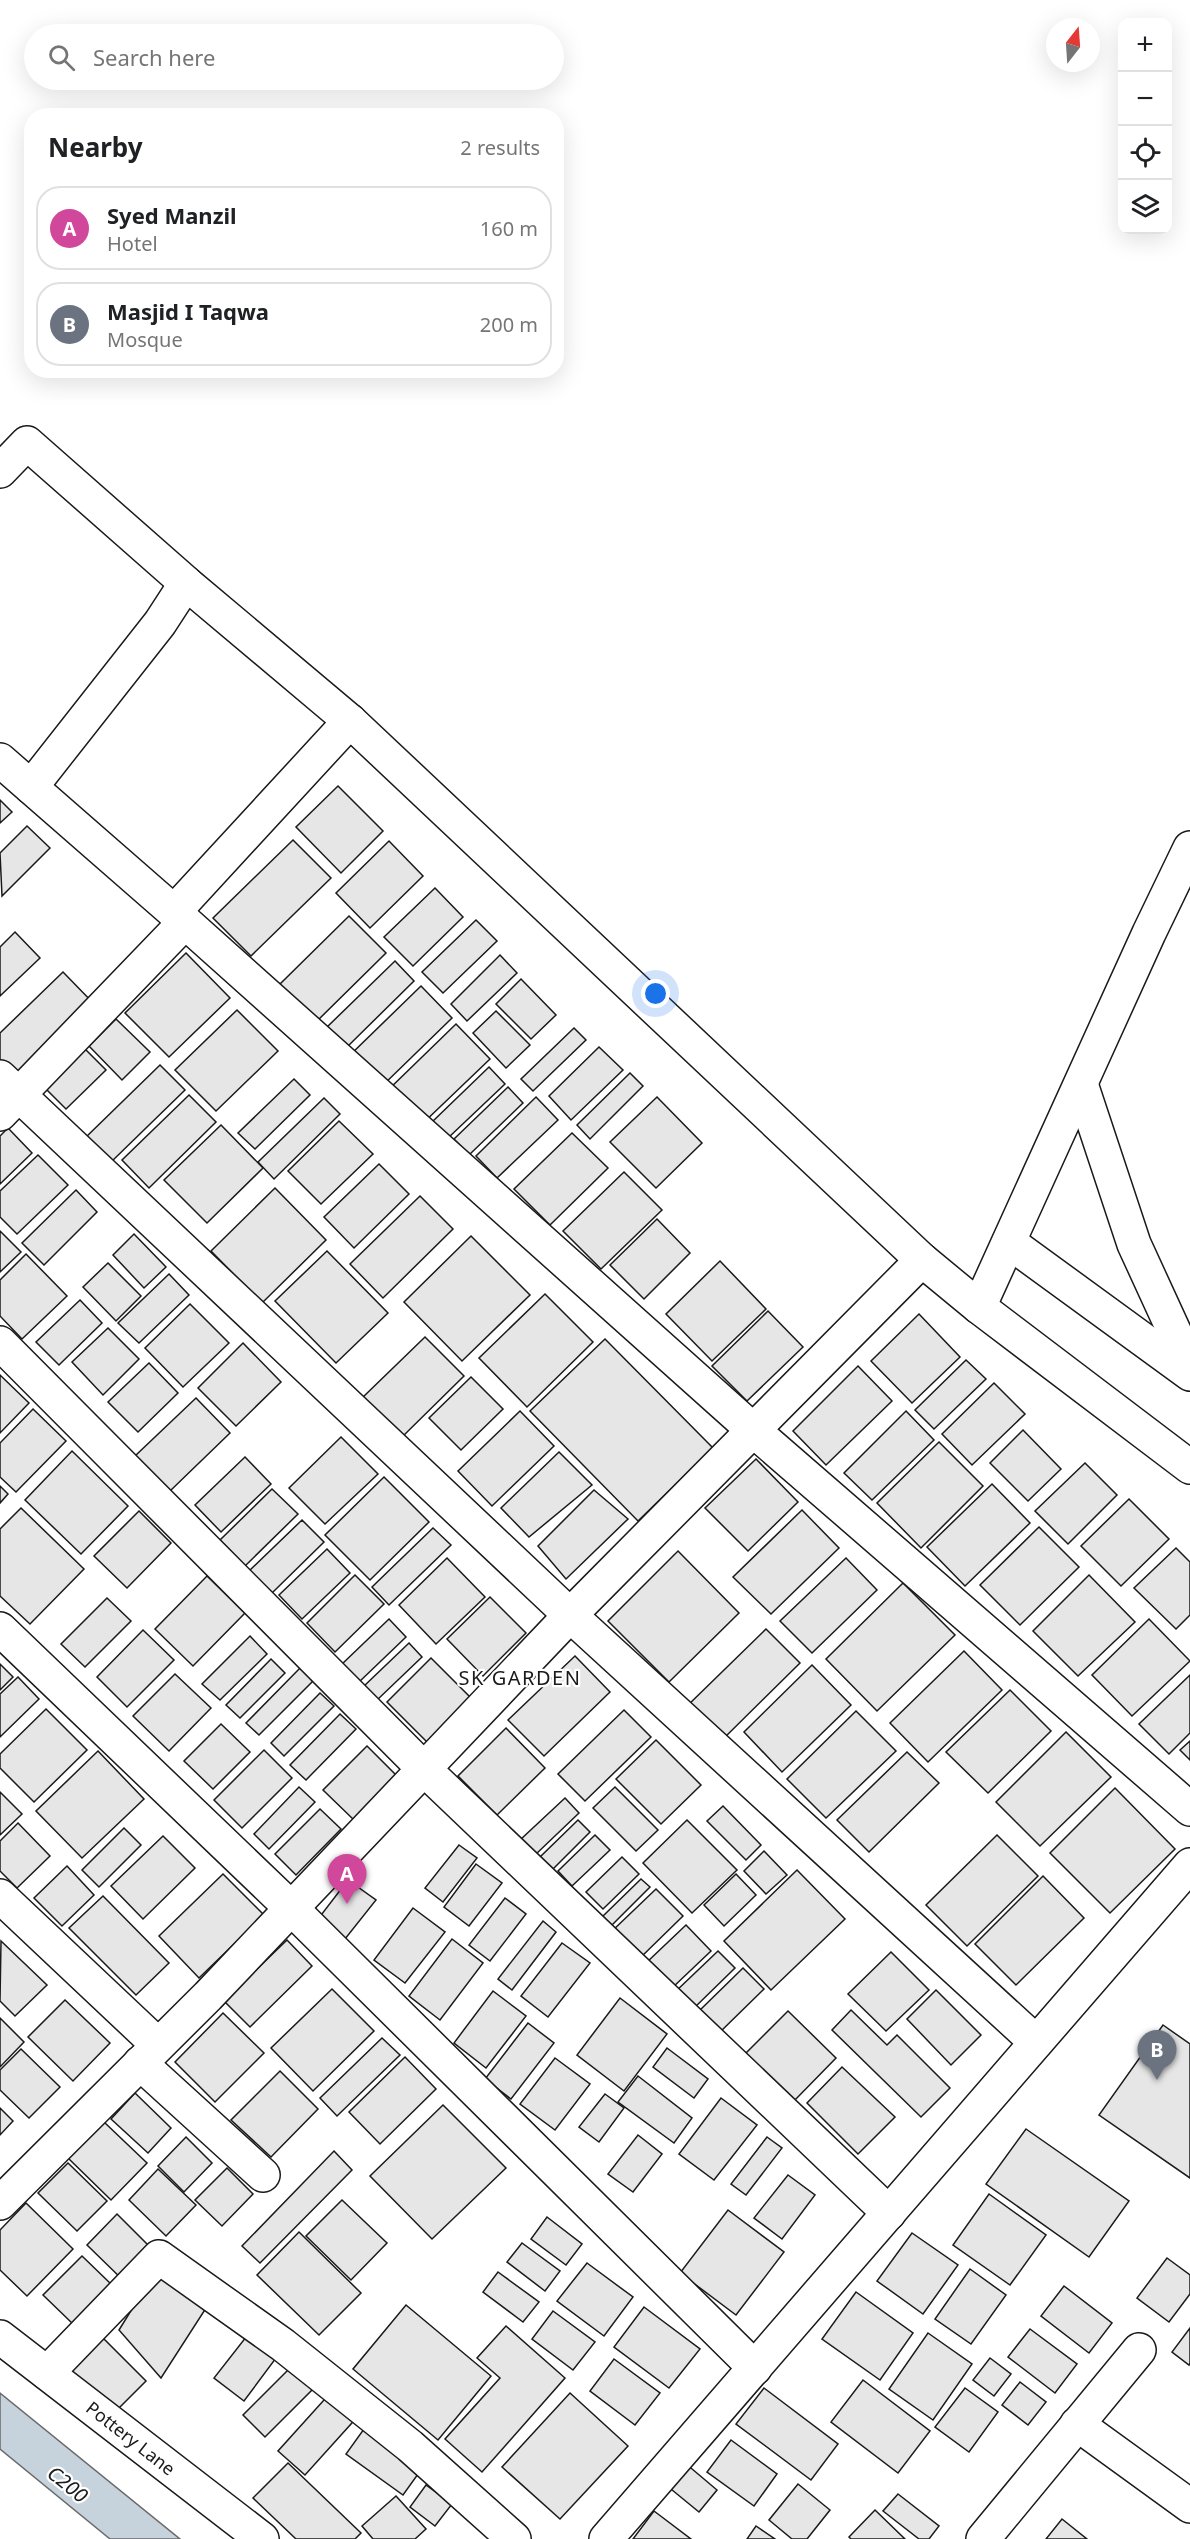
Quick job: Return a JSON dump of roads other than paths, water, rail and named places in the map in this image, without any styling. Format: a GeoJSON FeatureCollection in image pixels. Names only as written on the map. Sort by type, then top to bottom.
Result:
{"type":"FeatureCollection","features":[{"type":"Feature","properties":{"kind":"street"},"geometry":{"type":"LineString","coordinates":[[0,471],[27,443],[186,583],[350,721],[922,1260],[1190,1467]]}},
{"type":"Feature","properties":{"kind":"street"},"geometry":{"type":"LineString","coordinates":[[31,787],[160,624],[186,583]]}},
{"type":"Feature","properties":{"kind":"street"},"geometry":{"type":"LineString","coordinates":[[350,721],[180,917],[6,1095],[1036,2042]]}},
{"type":"Feature","properties":{"kind":"street"},"geometry":{"type":"LineString","coordinates":[[0,760],[180,917],[753,1431],[1190,1809]]}},
{"type":"Feature","properties":{"kind":"street"},"geometry":{"type":"LineString","coordinates":[[979,1306],[1190,848]]}},
{"type":"Feature","properties":{"kind":"street"},"geometry":{"type":"LineString","coordinates":[[1081,1084],[1134,1244],[1190,1366]]}},
{"type":"Feature","properties":{"kind":"street"},"geometry":{"type":"LineString","coordinates":[[1009,1242],[1190,1374]]}},
{"type":"Feature","properties":{"kind":"street"},"geometry":{"type":"LineString","coordinates":[[0,2203],[149,2054],[571,1616],[922,1260]]}},
{"type":"Feature","properties":{"kind":"street"},"geometry":{"type":"LineString","coordinates":[[0,1342],[424,1769],[889,2213]]}},
{"type":"Feature","properties":{"kind":"street"},"geometry":{"type":"LineString","coordinates":[[0,1629],[291,1908],[755,2368]]}},
{"type":"Feature","properties":{"kind":"street"},"geometry":{"type":"LineString","coordinates":[[606,2539],[1190,1865]]}},
{"type":"Feature","properties":{"kind":"street"},"geometry":{"type":"LineString","coordinates":[[2,1902],[263,2175]]}},
{"type":"Feature","properties":{"kind":"street"},"geometry":{"type":"LineString","coordinates":[[47,2373],[159,2257],[283,2344],[410,2446],[514,2539]]}},
{"type":"Feature","properties":{"kind":"street","name":"Pottery Lane"},"geometry":{"type":"LineString","coordinates":[[0,2337],[262,2539]]}},
{"type":"Feature","properties":{"kind":"street"},"geometry":{"type":"LineString","coordinates":[[983,2539],[1139,2350]]}},
{"type":"Feature","properties":{"kind":"street"},"geometry":{"type":"LineString","coordinates":[[1077,2424],[1190,2506]]}},
{"type":"Feature","properties":{"kind":"water","name":"C200"},"geometry":{"type":"Polygon","coordinates":[[[0,2393],[180,2539],[110,2539],[0,2449],[0,2393]]]}},
{"type":"Feature","properties":{"kind":"place","name":"Syed Manzil"},"geometry":{"type":"Point","coordinates":[347,1904]}},
{"type":"Feature","properties":{"kind":"place","name":"Masjid I Taqwa"},"geometry":{"type":"Point","coordinates":[1157,2080]}},
{"type":"Feature","properties":{"kind":"district","name":"SK GARDEN"},"geometry":{"type":"Point","coordinates":[520,1677]}}]}
